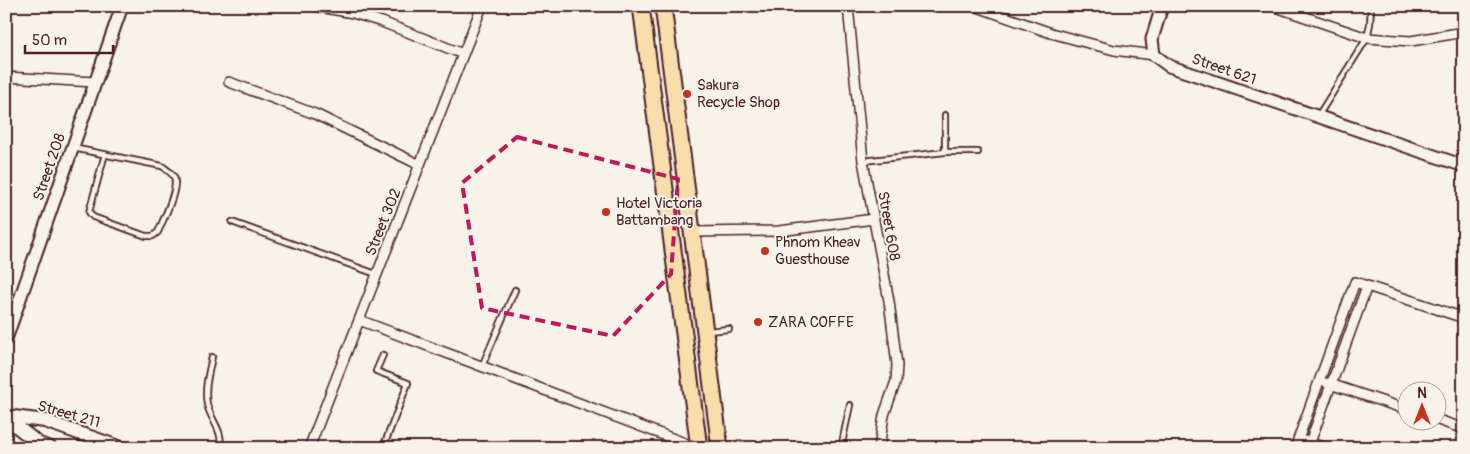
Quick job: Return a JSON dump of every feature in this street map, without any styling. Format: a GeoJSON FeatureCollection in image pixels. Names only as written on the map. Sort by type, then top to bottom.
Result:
{"type":"FeatureCollection","features":[{"type":"Feature","properties":{"kind":"main road"},"geometry":{"type":"LineString","coordinates":[[641,6],[699,448]]}},
{"type":"Feature","properties":{"kind":"main road"},"geometry":{"type":"LineString","coordinates":[[663,6],[720,448]]}},
{"type":"Feature","properties":{"kind":"main road","name":"Street 211"},"geometry":{"type":"LineString","coordinates":[[6,417],[39,444],[50,448]]}},
{"type":"Feature","properties":{"kind":"main road","name":"Street 211"},"geometry":{"type":"LineString","coordinates":[[6,417],[45,421],[121,448]]}},
{"type":"Feature","properties":{"kind":"street","name":"Street 208"},"geometry":{"type":"LineString","coordinates":[[6,339],[122,6]]}},
{"type":"Feature","properties":{"kind":"street"},"geometry":{"type":"LineString","coordinates":[[314,6],[353,13],[382,22],[463,54]]}},
{"type":"Feature","properties":{"kind":"street","name":"Street 302"},"geometry":{"type":"LineString","coordinates":[[309,448],[482,6]]}},
{"type":"Feature","properties":{"kind":"street","name":"Street 608"},"geometry":{"type":"LineString","coordinates":[[848,6],[863,161],[889,301],[897,365],[896,381],[884,415],[879,448]]}},
{"type":"Feature","properties":{"kind":"street","name":"Street 621"},"geometry":{"type":"LineString","coordinates":[[975,6],[1051,34],[1114,50],[1154,55],[1169,66],[1464,166]]}},
{"type":"Feature","properties":{"kind":"street"},"geometry":{"type":"LineString","coordinates":[[1154,55],[1152,39],[1162,6]]}},
{"type":"Feature","properties":{"kind":"street"},"geometry":{"type":"LineString","coordinates":[[1273,6],[1367,38],[1411,41],[1464,32]]}},
{"type":"Feature","properties":{"kind":"street"},"geometry":{"type":"LineString","coordinates":[[6,77],[94,82]]}},
{"type":"Feature","properties":{"kind":"street"},"geometry":{"type":"LineString","coordinates":[[229,82],[315,114],[420,165]]}},
{"type":"Feature","properties":{"kind":"street"},"geometry":{"type":"LineString","coordinates":[[691,232],[779,231],[874,219]]}},
{"type":"Feature","properties":{"kind":"street"},"geometry":{"type":"LineString","coordinates":[[1294,448],[1355,282],[1464,318]]}},
{"type":"Feature","properties":{"kind":"street"},"geometry":{"type":"LineString","coordinates":[[1309,445],[1367,286]]}},
{"type":"Feature","properties":{"kind":"street"},"geometry":{"type":"LineString","coordinates":[[359,320],[699,448]]}},
{"type":"Feature","properties":{"kind":"street"},"geometry":{"type":"LineString","coordinates":[[1319,380],[1398,407]]}},
{"type":"Feature","properties":{"kind":"street"},"geometry":{"type":"LineString","coordinates":[[1448,423],[1464,429]]}},
{"type":"Feature","properties":{"kind":"street"},"geometry":{"type":"LineString","coordinates":[[1298,438],[1309,445],[1325,448]]}},
{"type":"Feature","properties":{"kind":"lane"},"geometry":{"type":"LineString","coordinates":[[1318,117],[1367,38],[1371,6]]}},
{"type":"Feature","properties":{"kind":"lane"},"geometry":{"type":"LineString","coordinates":[[945,115],[945,152]]}},
{"type":"Feature","properties":{"kind":"lane"},"geometry":{"type":"LineString","coordinates":[[72,147],[162,166],[175,179],[174,191],[158,232],[153,236],[146,236],[93,217],[89,212],[105,154]]}},
{"type":"Feature","properties":{"kind":"lane"},"geometry":{"type":"LineString","coordinates":[[863,161],[945,152],[978,152]]}},
{"type":"Feature","properties":{"kind":"lane"},"geometry":{"type":"LineString","coordinates":[[232,222],[376,274]]}},
{"type":"Feature","properties":{"kind":"lane"},"geometry":{"type":"LineString","coordinates":[[482,366],[516,290]]}},
{"type":"Feature","properties":{"kind":"lane"},"geometry":{"type":"LineString","coordinates":[[704,332],[729,329]]}},
{"type":"Feature","properties":{"kind":"lane"},"geometry":{"type":"LineString","coordinates":[[383,355],[376,371],[408,383],[383,448]]}},
{"type":"Feature","properties":{"kind":"lane"},"geometry":{"type":"LineString","coordinates":[[212,357],[205,390],[207,406],[215,420],[222,440],[220,448]]}},
{"type":"Feature","properties":{"kind":"lane"},"geometry":{"type":"LineString","coordinates":[[841,448],[850,405]]}},
{"type":"Feature","properties":{"kind":"highlighted area"},"geometry":{"type":"Polygon","coordinates":[[[517,137],[678,179],[671,274],[613,336],[482,308],[462,183],[517,137]]]}},
{"type":"Feature","properties":{"kind":"place","name":"Sakura Recycle Shop"},"geometry":{"type":"Point","coordinates":[687,94]}},
{"type":"Feature","properties":{"kind":"place","name":"Hotel Victoria Battambang"},"geometry":{"type":"Point","coordinates":[606,212]}},
{"type":"Feature","properties":{"kind":"place","name":"Phnom Kheav Guesthouse"},"geometry":{"type":"Point","coordinates":[765,251]}},
{"type":"Feature","properties":{"kind":"place","name":"ZARA COFFE"},"geometry":{"type":"Point","coordinates":[758,322]}}]}
